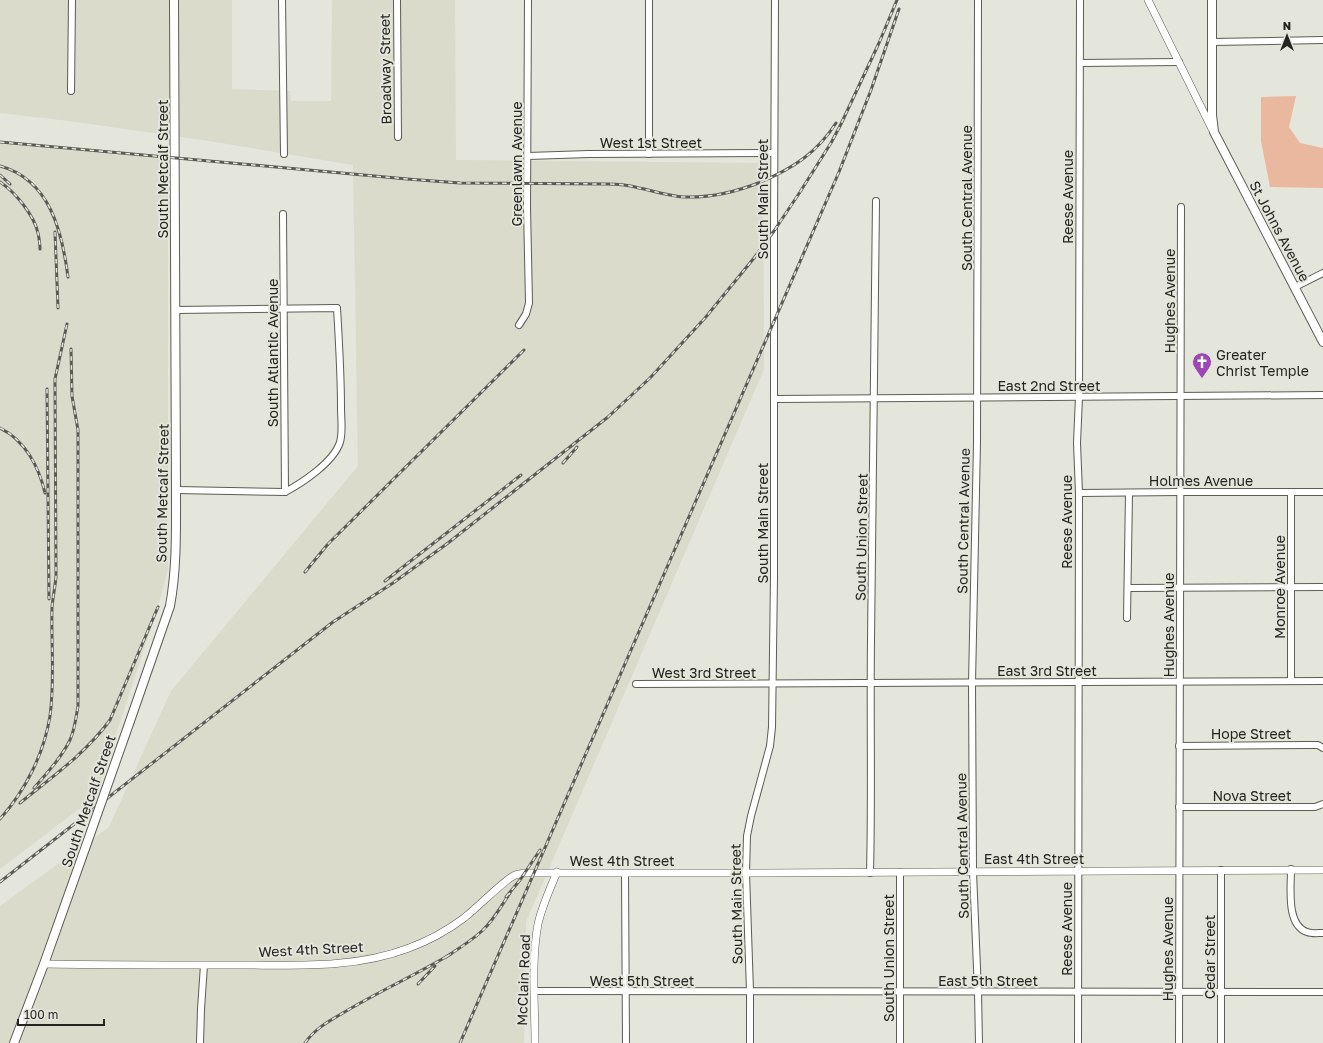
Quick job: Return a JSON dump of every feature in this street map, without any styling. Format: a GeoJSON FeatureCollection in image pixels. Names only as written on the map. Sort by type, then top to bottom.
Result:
{"type":"FeatureCollection","features":[{"type":"Feature","properties":{"kind":"main road","name":"South Metcalf Street"},"geometry":{"type":"LineString","coordinates":[[14,1043],[44,964],[130,721],[170,606],[174,586],[176,490],[174,0]]}},
{"type":"Feature","properties":{"kind":"main road"},"geometry":{"type":"LineString","coordinates":[[1212,0],[1212,115],[1214,132]]}},
{"type":"Feature","properties":{"kind":"main road","name":"St Johns Avenue"},"geometry":{"type":"LineString","coordinates":[[1214,132],[1323,342]]}},
{"type":"Feature","properties":{"kind":"street"},"geometry":{"type":"LineString","coordinates":[[71,91],[72,0]]}},
{"type":"Feature","properties":{"kind":"street"},"geometry":{"type":"LineString","coordinates":[[282,0],[284,154]]}},
{"type":"Feature","properties":{"kind":"street","name":"Broadway Street"},"geometry":{"type":"LineString","coordinates":[[397,0],[398,137]]}},
{"type":"Feature","properties":{"kind":"street","name":"Greenlawn Avenue"},"geometry":{"type":"LineString","coordinates":[[519,325],[526,314],[530,303],[527,207],[528,0]]}},
{"type":"Feature","properties":{"kind":"street"},"geometry":{"type":"LineString","coordinates":[[649,0],[649,154]]}},
{"type":"Feature","properties":{"kind":"street","name":"South Main Street"},"geometry":{"type":"LineString","coordinates":[[750,1043],[750,991],[746,873],[747,836],[770,746],[772,728],[775,0]]}},
{"type":"Feature","properties":{"kind":"street","name":"South Central Avenue"},"geometry":{"type":"LineString","coordinates":[[978,0],[977,397],[972,683],[973,872],[979,1043]]}},
{"type":"Feature","properties":{"kind":"street","name":"Reese Avenue"},"geometry":{"type":"LineString","coordinates":[[1078,1043],[1077,443],[1079,397],[1080,0]]}},
{"type":"Feature","properties":{"kind":"street"},"geometry":{"type":"LineString","coordinates":[[1148,0],[1214,132]]}},
{"type":"Feature","properties":{"kind":"street"},"geometry":{"type":"LineString","coordinates":[[1212,42],[1323,40]]}},
{"type":"Feature","properties":{"kind":"street"},"geometry":{"type":"LineString","coordinates":[[1080,63],[1179,62]]}},
{"type":"Feature","properties":{"kind":"street","name":"West 1st Street"},"geometry":{"type":"LineString","coordinates":[[528,156],[774,152]]}},
{"type":"Feature","properties":{"kind":"street","name":"South Union Street"},"geometry":{"type":"LineString","coordinates":[[870,873],[872,807],[871,683],[876,201]]}},
{"type":"Feature","properties":{"kind":"street","name":"Hughes Avenue"},"geometry":{"type":"LineString","coordinates":[[1179,1043],[1179,492],[1181,207]]}},
{"type":"Feature","properties":{"kind":"street","name":"South Atlantic Avenue"},"geometry":{"type":"LineString","coordinates":[[283,214],[285,492]]}},
{"type":"Feature","properties":{"kind":"street"},"geometry":{"type":"LineString","coordinates":[[1295,287],[1323,273]]}},
{"type":"Feature","properties":{"kind":"street"},"geometry":{"type":"LineString","coordinates":[[175,310],[337,308],[341,416],[340,441],[332,456],[324,465],[297,486],[285,492],[176,490]]}},
{"type":"Feature","properties":{"kind":"street","name":"East 2nd Street"},"geometry":{"type":"LineString","coordinates":[[774,399],[1323,395]]}},
{"type":"Feature","properties":{"kind":"street"},"geometry":{"type":"LineString","coordinates":[[1127,618],[1129,492]]}},
{"type":"Feature","properties":{"kind":"street","name":"Monroe Avenue"},"geometry":{"type":"LineString","coordinates":[[1291,492],[1291,681]]}},
{"type":"Feature","properties":{"kind":"street","name":"Holmes Avenue"},"geometry":{"type":"LineString","coordinates":[[1078,493],[1323,492]]}},
{"type":"Feature","properties":{"kind":"street"},"geometry":{"type":"LineString","coordinates":[[1128,588],[1323,587]]}},
{"type":"Feature","properties":{"kind":"street","name":"East 3rd Street"},"geometry":{"type":"LineString","coordinates":[[772,684],[1323,681]]}},
{"type":"Feature","properties":{"kind":"street","name":"West 3rd Street"},"geometry":{"type":"LineString","coordinates":[[636,684],[772,684]]}},
{"type":"Feature","properties":{"kind":"street","name":"Hope Street"},"geometry":{"type":"LineString","coordinates":[[1179,746],[1318,745],[1323,748]]}},
{"type":"Feature","properties":{"kind":"street","name":"Nova Street"},"geometry":{"type":"LineString","coordinates":[[1179,807],[1315,807],[1323,804]]}},
{"type":"Feature","properties":{"kind":"street"},"geometry":{"type":"LineString","coordinates":[[1291,869],[1292,915],[1296,925],[1306,932],[1323,933]]}},
{"type":"Feature","properties":{"kind":"street","name":"Cedar Street"},"geometry":{"type":"LineString","coordinates":[[1221,1043],[1222,870]]}},
{"type":"Feature","properties":{"kind":"street","name":"East 4th Street"},"geometry":{"type":"LineString","coordinates":[[746,873],[1323,870]]}},
{"type":"Feature","properties":{"kind":"street","name":"West 4th Street"},"geometry":{"type":"LineString","coordinates":[[44,964],[204,965],[347,963],[379,958],[409,948],[432,938],[463,918],[501,885],[515,875],[557,872],[746,873]]}},
{"type":"Feature","properties":{"kind":"street","name":"McClain Road"},"geometry":{"type":"LineString","coordinates":[[535,1043],[535,948],[538,923],[557,872]]}},
{"type":"Feature","properties":{"kind":"street","name":"South Union Street"},"geometry":{"type":"LineString","coordinates":[[900,872],[900,1043]]}},
{"type":"Feature","properties":{"kind":"street"},"geometry":{"type":"LineString","coordinates":[[625,873],[626,1043]]}},
{"type":"Feature","properties":{"kind":"street"},"geometry":{"type":"LineString","coordinates":[[200,1043],[200,1015],[204,965]]}},
{"type":"Feature","properties":{"kind":"street","name":"West 5th Street"},"geometry":{"type":"LineString","coordinates":[[535,991],[750,991]]}},
{"type":"Feature","properties":{"kind":"street","name":"East 5th Street"},"geometry":{"type":"LineString","coordinates":[[750,991],[1323,992]]}},
{"type":"Feature","properties":{"kind":"shaded area"},"geometry":{"type":"Polygon","coordinates":[[[0,0],[232,0],[232,89],[290,91],[291,101],[331,101],[332,0],[455,0],[456,160],[763,163],[764,369],[526,922],[524,1043],[0,1043],[0,906],[109,827],[171,691],[358,466],[353,165],[209,141],[69,121],[0,113],[0,0]]]}},
{"type":"Feature","properties":{"kind":"shaded area"},"geometry":{"type":"Polygon","coordinates":[[[1296,96],[1289,127],[1300,143],[1323,148],[1323,188],[1270,187],[1261,141],[1261,97],[1296,96]]]}},
{"type":"Feature","properties":{"kind":"shaded area"},"geometry":{"type":"Polygon","coordinates":[[[0,144],[168,159],[168,570],[157,609],[96,796],[0,869],[0,144]]]}},
{"type":"Feature","properties":{"kind":"railway"},"geometry":{"type":"LineString","coordinates":[[0,882],[333,622],[393,583],[448,543],[608,417],[650,378],[705,318],[754,258],[800,192],[831,143],[841,124],[879,43],[897,0]]}},
{"type":"Feature","properties":{"kind":"railway"},"geometry":{"type":"LineString","coordinates":[[460,1043],[839,172],[871,90],[899,9]]}},
{"type":"Feature","properties":{"kind":"railway"},"geometry":{"type":"LineString","coordinates":[[0,142],[460,183],[619,184],[673,196],[694,197],[723,194],[742,189],[784,171],[794,165],[821,143],[836,123]]}},
{"type":"Feature","properties":{"kind":"railway"},"geometry":{"type":"LineString","coordinates":[[0,166],[17,173],[31,183],[42,195],[57,225],[62,242],[68,277]]}},
{"type":"Feature","properties":{"kind":"railway"},"geometry":{"type":"LineString","coordinates":[[0,175],[10,184]]}},
{"type":"Feature","properties":{"kind":"railway"},"geometry":{"type":"LineString","coordinates":[[0,182],[18,198],[28,212],[36,226],[40,249]]}},
{"type":"Feature","properties":{"kind":"railway"},"geometry":{"type":"LineString","coordinates":[[55,232],[58,308]]}},
{"type":"Feature","properties":{"kind":"railway"},"geometry":{"type":"LineString","coordinates":[[0,819],[18,796],[32,771],[43,744],[50,716],[53,675],[52,607],[56,577],[55,379],[67,324]]}},
{"type":"Feature","properties":{"kind":"railway"},"geometry":{"type":"LineString","coordinates":[[34,788],[49,771],[70,740],[78,706],[78,430],[72,396],[71,349]]}},
{"type":"Feature","properties":{"kind":"railway"},"geometry":{"type":"LineString","coordinates":[[305,572],[328,544],[524,350]]}},
{"type":"Feature","properties":{"kind":"railway"},"geometry":{"type":"LineString","coordinates":[[47,389],[49,599]]}},
{"type":"Feature","properties":{"kind":"railway"},"geometry":{"type":"LineString","coordinates":[[0,428],[17,440],[30,455],[39,474],[45,493]]}},
{"type":"Feature","properties":{"kind":"railway"},"geometry":{"type":"LineString","coordinates":[[563,463],[577,447]]}},
{"type":"Feature","properties":{"kind":"railway"},"geometry":{"type":"LineString","coordinates":[[385,581],[521,475]]}},
{"type":"Feature","properties":{"kind":"railway"},"geometry":{"type":"LineString","coordinates":[[20,803],[79,754],[101,732],[110,720],[158,607]]}},
{"type":"Feature","properties":{"kind":"railway"},"geometry":{"type":"LineString","coordinates":[[506,897],[520,880],[540,850]]}},
{"type":"Feature","properties":{"kind":"railway"},"geometry":{"type":"LineString","coordinates":[[446,957],[482,931],[494,918],[510,893]]}},
{"type":"Feature","properties":{"kind":"railway"},"geometry":{"type":"LineString","coordinates":[[305,1043],[314,1032],[331,1020],[451,954]]}},
{"type":"Feature","properties":{"kind":"railway"},"geometry":{"type":"LineString","coordinates":[[418,984],[435,966]]}},
{"type":"Feature","properties":{"kind":"place","name":"Greater Christ Temple"},"geometry":{"type":"Point","coordinates":[1202,379]}}]}
